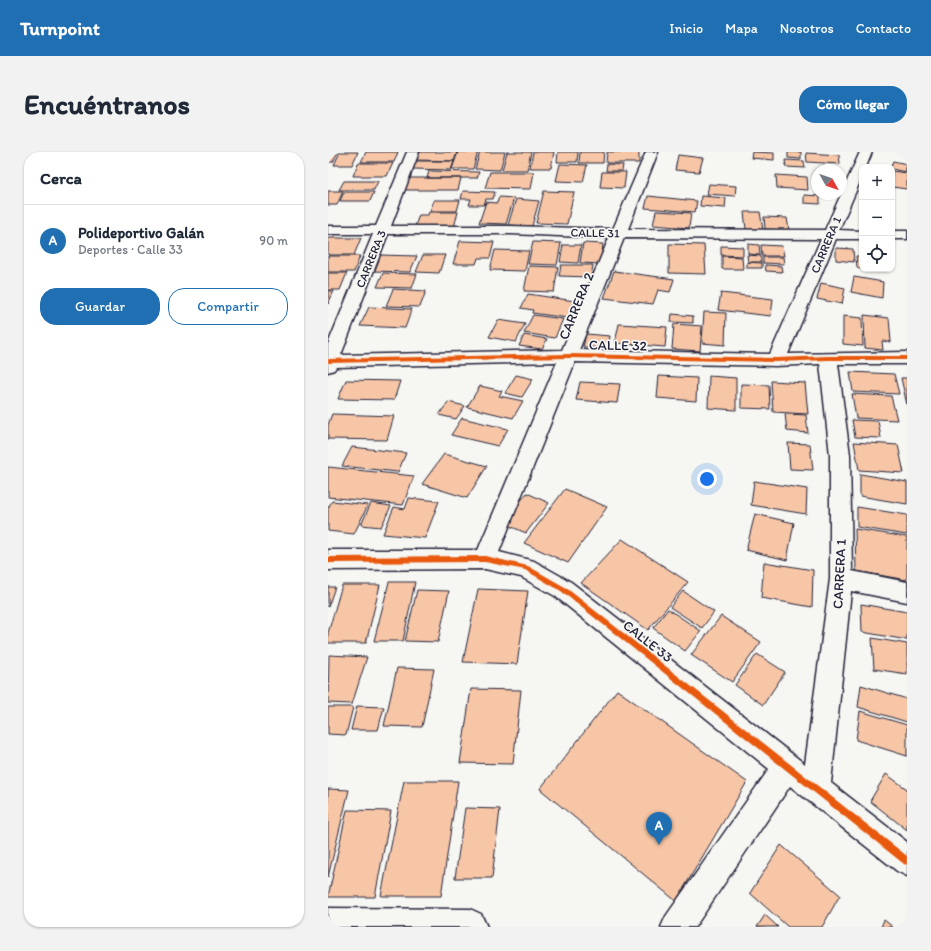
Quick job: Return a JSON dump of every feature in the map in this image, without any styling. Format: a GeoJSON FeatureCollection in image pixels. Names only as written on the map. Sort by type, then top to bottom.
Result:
{"type":"FeatureCollection","features":[{"type":"Feature","properties":{"kind":"street","name":"CARRERA 3"},"geometry":{"type":"LineString","coordinates":[[329,363],[413,152]]}},
{"type":"Feature","properties":{"kind":"street","name":"CARRERA 2"},"geometry":{"type":"LineString","coordinates":[[485,559],[652,152]]}},
{"type":"Feature","properties":{"kind":"street","name":"CARRERA 1"},"geometry":{"type":"LineString","coordinates":[[776,360],[866,152]]}},
{"type":"Feature","properties":{"kind":"street","name":"CALLE 31"},"geometry":{"type":"LineString","coordinates":[[328,230],[510,230],[592,234],[859,235]]}},
{"type":"Feature","properties":{"kind":"street"},"geometry":{"type":"LineString","coordinates":[[895,235],[907,235]]}},
{"type":"Feature","properties":{"kind":"street","name":"CALLE 32"},"geometry":{"type":"LineString","coordinates":[[329,363],[568,356],[776,360],[828,358],[907,358]]}},
{"type":"Feature","properties":{"kind":"street","name":"CARRERA 1"},"geometry":{"type":"LineString","coordinates":[[816,789],[841,579],[840,455],[828,358]]}},
{"type":"Feature","properties":{"kind":"street","name":"CALLE 33"},"geometry":{"type":"LineString","coordinates":[[328,560],[485,559],[526,568],[563,589],[907,861]]}},
{"type":"Feature","properties":{"kind":"street"},"geometry":{"type":"LineString","coordinates":[[841,579],[907,592]]}},
{"type":"Feature","properties":{"kind":"street"},"geometry":{"type":"LineString","coordinates":[[677,927],[787,766]]}},
{"type":"Feature","properties":{"kind":"street"},"geometry":{"type":"LineString","coordinates":[[328,924],[470,925],[471,927]]}},
{"type":"Feature","properties":{"kind":"building"},"geometry":{"type":"Polygon","coordinates":[[[328,152],[338,152],[333,162],[328,162],[328,152]]]}},
{"type":"Feature","properties":{"kind":"building"},"geometry":{"type":"Polygon","coordinates":[[[340,152],[358,152],[352,165],[334,165],[340,152]]]}},
{"type":"Feature","properties":{"kind":"building"},"geometry":{"type":"Polygon","coordinates":[[[366,152],[398,152],[394,162],[361,162],[366,152]]]}},
{"type":"Feature","properties":{"kind":"building"},"geometry":{"type":"Polygon","coordinates":[[[420,152],[457,152],[454,161],[416,160],[420,152]]]}},
{"type":"Feature","properties":{"kind":"building"},"geometry":{"type":"Polygon","coordinates":[[[458,152],[478,152],[473,169],[452,169],[458,152]]]}},
{"type":"Feature","properties":{"kind":"building"},"geometry":{"type":"Polygon","coordinates":[[[480,152],[505,152],[500,170],[475,169],[480,152]]]}},
{"type":"Feature","properties":{"kind":"building"},"geometry":{"type":"Polygon","coordinates":[[[507,152],[531,152],[527,170],[502,170],[507,152]]]}},
{"type":"Feature","properties":{"kind":"building"},"geometry":{"type":"Polygon","coordinates":[[[533,152],[554,152],[551,168],[530,168],[533,152]]]}},
{"type":"Feature","properties":{"kind":"building"},"geometry":{"type":"Polygon","coordinates":[[[558,152],[578,152],[577,162],[557,162],[558,152]]]}},
{"type":"Feature","properties":{"kind":"building"},"geometry":{"type":"Polygon","coordinates":[[[580,152],[604,152],[603,163],[579,163],[580,152]]]}},
{"type":"Feature","properties":{"kind":"building"},"geometry":{"type":"Polygon","coordinates":[[[607,152],[639,152],[639,163],[606,163],[607,152]]]}},
{"type":"Feature","properties":{"kind":"building"},"geometry":{"type":"Polygon","coordinates":[[[752,152],[774,153],[774,160],[751,158],[752,152]]]}},
{"type":"Feature","properties":{"kind":"building"},"geometry":{"type":"Polygon","coordinates":[[[788,152],[801,152],[801,159],[788,158],[788,152]]]}},
{"type":"Feature","properties":{"kind":"building"},"geometry":{"type":"Polygon","coordinates":[[[806,153],[839,155],[840,164],[807,162],[806,153]]]}},
{"type":"Feature","properties":{"kind":"building"},"geometry":{"type":"Polygon","coordinates":[[[678,155],[703,158],[699,172],[675,170],[678,155]]]}},
{"type":"Feature","properties":{"kind":"building"},"geometry":{"type":"Polygon","coordinates":[[[785,160],[804,161],[805,168],[786,167],[785,160]]]}},
{"type":"Feature","properties":{"kind":"building"},"geometry":{"type":"Polygon","coordinates":[[[416,161],[454,161],[451,170],[413,169],[416,161]]]}},
{"type":"Feature","properties":{"kind":"building"},"geometry":{"type":"Polygon","coordinates":[[[893,161],[907,164],[905,172],[895,170],[895,164],[892,164],[893,161]]]}},
{"type":"Feature","properties":{"kind":"building"},"geometry":{"type":"Polygon","coordinates":[[[358,163],[393,163],[387,176],[353,176],[358,163]]]}},
{"type":"Feature","properties":{"kind":"building"},"geometry":{"type":"Polygon","coordinates":[[[560,164],[587,165],[583,182],[556,181],[560,164]]]}},
{"type":"Feature","properties":{"kind":"building"},"geometry":{"type":"Polygon","coordinates":[[[607,164],[623,165],[622,171],[606,171],[607,164]]]}},
{"type":"Feature","properties":{"kind":"building"},"geometry":{"type":"Polygon","coordinates":[[[429,171],[479,172],[477,178],[427,178],[429,171]]]}},
{"type":"Feature","properties":{"kind":"building"},"geometry":{"type":"Polygon","coordinates":[[[895,171],[907,173],[907,189],[895,187],[895,171]]]}},
{"type":"Feature","properties":{"kind":"building"},"geometry":{"type":"Polygon","coordinates":[[[490,172],[534,172],[531,189],[485,188],[490,172]]]}},
{"type":"Feature","properties":{"kind":"building"},"geometry":{"type":"Polygon","coordinates":[[[602,172],[626,172],[624,188],[600,187],[602,172]]]}},
{"type":"Feature","properties":{"kind":"building"},"geometry":{"type":"Polygon","coordinates":[[[776,175],[807,177],[808,190],[777,188],[776,175]]]}},
{"type":"Feature","properties":{"kind":"building"},"geometry":{"type":"Polygon","coordinates":[[[408,178],[461,178],[458,190],[403,190],[408,178]]]}},
{"type":"Feature","properties":{"kind":"building"},"geometry":{"type":"Polygon","coordinates":[[[344,181],[378,181],[374,190],[339,190],[344,181]]]}},
{"type":"Feature","properties":{"kind":"building"},"geometry":{"type":"Polygon","coordinates":[[[709,184],[736,186],[735,196],[707,194],[709,184]]]}},
{"type":"Feature","properties":{"kind":"building"},"geometry":{"type":"Polygon","coordinates":[[[328,191],[343,191],[337,205],[328,205],[328,191]]]}},
{"type":"Feature","properties":{"kind":"building"},"geometry":{"type":"Polygon","coordinates":[[[463,191],[495,192],[493,199],[486,199],[484,205],[469,205],[471,199],[461,199],[463,191]]]}},
{"type":"Feature","properties":{"kind":"building"},"geometry":{"type":"Polygon","coordinates":[[[544,191],[574,192],[567,224],[536,223],[544,191]]]}},
{"type":"Feature","properties":{"kind":"building"},"geometry":{"type":"Polygon","coordinates":[[[344,192],[374,192],[370,201],[340,201],[344,192]]]}},
{"type":"Feature","properties":{"kind":"building"},"geometry":{"type":"Polygon","coordinates":[[[804,195],[811,195],[811,200],[820,200],[820,204],[804,203],[804,195]]]}},
{"type":"Feature","properties":{"kind":"building"},"geometry":{"type":"Polygon","coordinates":[[[648,196],[697,201],[695,212],[645,208],[648,196]]]}},
{"type":"Feature","properties":{"kind":"building"},"geometry":{"type":"Polygon","coordinates":[[[701,196],[726,198],[725,208],[700,206],[701,196]]]}},
{"type":"Feature","properties":{"kind":"building"},"geometry":{"type":"Polygon","coordinates":[[[499,197],[514,198],[506,224],[479,223],[486,202],[497,203],[499,197]]]}},
{"type":"Feature","properties":{"kind":"building"},"geometry":{"type":"Polygon","coordinates":[[[516,199],[539,201],[532,226],[508,225],[516,199]]]}},
{"type":"Feature","properties":{"kind":"building"},"geometry":{"type":"Polygon","coordinates":[[[434,200],[460,200],[457,211],[430,211],[434,200]]]}},
{"type":"Feature","properties":{"kind":"building"},"geometry":{"type":"Polygon","coordinates":[[[656,211],[691,213],[689,228],[653,225],[656,211]]]}},
{"type":"Feature","properties":{"kind":"building"},"geometry":{"type":"Polygon","coordinates":[[[429,212],[458,212],[454,227],[415,226],[419,215],[428,215],[429,212]]]}},
{"type":"Feature","properties":{"kind":"building"},"geometry":{"type":"Polygon","coordinates":[[[744,212],[760,212],[763,230],[746,229],[744,212]]]}},
{"type":"Feature","properties":{"kind":"building"},"geometry":{"type":"Polygon","coordinates":[[[764,217],[787,218],[789,230],[765,229],[764,217]]]}},
{"type":"Feature","properties":{"kind":"building"},"geometry":{"type":"Polygon","coordinates":[[[328,238],[361,238],[354,255],[328,255],[328,238]]]}},
{"type":"Feature","properties":{"kind":"building"},"geometry":{"type":"Polygon","coordinates":[[[460,241],[494,242],[490,258],[478,258],[476,264],[453,264],[460,241]]]}},
{"type":"Feature","properties":{"kind":"building"},"geometry":{"type":"Polygon","coordinates":[[[533,242],[561,243],[557,265],[528,264],[533,242]]]}},
{"type":"Feature","properties":{"kind":"building"},"geometry":{"type":"Polygon","coordinates":[[[583,243],[603,244],[601,264],[580,263],[583,243]]]}},
{"type":"Feature","properties":{"kind":"building"},"geometry":{"type":"Polygon","coordinates":[[[669,244],[704,245],[706,274],[669,273],[669,244]]]}},
{"type":"Feature","properties":{"kind":"building"},"geometry":{"type":"Polygon","coordinates":[[[748,244],[759,245],[760,255],[748,254],[748,244]]]}},
{"type":"Feature","properties":{"kind":"building"},"geometry":{"type":"Polygon","coordinates":[[[563,245],[581,245],[578,263],[560,262],[563,245]]]}},
{"type":"Feature","properties":{"kind":"building"},"geometry":{"type":"Polygon","coordinates":[[[761,245],[782,246],[784,256],[762,256],[761,245]]]}},
{"type":"Feature","properties":{"kind":"building"},"geometry":{"type":"Polygon","coordinates":[[[721,246],[743,247],[743,256],[721,255],[721,246]]]}},
{"type":"Feature","properties":{"kind":"building"},"geometry":{"type":"Polygon","coordinates":[[[836,248],[853,249],[854,262],[836,260],[836,248]]]}},
{"type":"Feature","properties":{"kind":"building"},"geometry":{"type":"Polygon","coordinates":[[[495,250],[529,251],[525,271],[490,270],[495,250]]]}},
{"type":"Feature","properties":{"kind":"building"},"geometry":{"type":"Polygon","coordinates":[[[379,255],[417,256],[410,272],[372,271],[379,255]]]}},
{"type":"Feature","properties":{"kind":"building"},"geometry":{"type":"Polygon","coordinates":[[[423,255],[445,255],[439,273],[416,272],[423,255]]]}},
{"type":"Feature","properties":{"kind":"building"},"geometry":{"type":"Polygon","coordinates":[[[747,255],[761,256],[761,262],[748,262],[747,255]]]}},
{"type":"Feature","properties":{"kind":"building"},"geometry":{"type":"Polygon","coordinates":[[[328,256],[360,256],[354,272],[328,272],[328,256]]]}},
{"type":"Feature","properties":{"kind":"building"},"geometry":{"type":"Polygon","coordinates":[[[722,256],[742,257],[743,269],[722,269],[722,256]]]}},
{"type":"Feature","properties":{"kind":"building"},"geometry":{"type":"Polygon","coordinates":[[[856,256],[859,256],[859,268],[857,268],[856,256]]]}},
{"type":"Feature","properties":{"kind":"building"},"geometry":{"type":"Polygon","coordinates":[[[763,257],[783,257],[784,264],[763,263],[763,257]]]}},
{"type":"Feature","properties":{"kind":"building"},"geometry":{"type":"Polygon","coordinates":[[[747,262],[762,263],[762,268],[747,268],[747,262]]]}},
{"type":"Feature","properties":{"kind":"building"},"geometry":{"type":"Polygon","coordinates":[[[561,265],[593,265],[591,277],[559,276],[561,265]]]}},
{"type":"Feature","properties":{"kind":"building"},"geometry":{"type":"Polygon","coordinates":[[[765,265],[781,266],[782,272],[766,271],[765,265]]]}},
{"type":"Feature","properties":{"kind":"building"},"geometry":{"type":"Polygon","coordinates":[[[529,266],[558,267],[554,292],[524,291],[529,266]]]}},
{"type":"Feature","properties":{"kind":"building"},"geometry":{"type":"Polygon","coordinates":[[[614,271],[674,279],[670,292],[658,290],[653,304],[604,298],[614,271]]]}},
{"type":"Feature","properties":{"kind":"building"},"geometry":{"type":"Polygon","coordinates":[[[328,273],[347,273],[340,290],[328,290],[328,273]]]}},
{"type":"Feature","properties":{"kind":"building"},"geometry":{"type":"Polygon","coordinates":[[[383,273],[417,274],[412,288],[377,287],[383,273]]]}},
{"type":"Feature","properties":{"kind":"building"},"geometry":{"type":"Polygon","coordinates":[[[854,277],[883,282],[882,298],[851,292],[854,277]]]}},
{"type":"Feature","properties":{"kind":"building"},"geometry":{"type":"Polygon","coordinates":[[[821,283],[845,288],[842,304],[817,299],[821,283]]]}},
{"type":"Feature","properties":{"kind":"building"},"geometry":{"type":"Polygon","coordinates":[[[393,289],[426,291],[420,307],[386,306],[393,289]]]}},
{"type":"Feature","properties":{"kind":"building"},"geometry":{"type":"Polygon","coordinates":[[[328,291],[334,291],[328,304],[328,291]]]}},
{"type":"Feature","properties":{"kind":"building"},"geometry":{"type":"Polygon","coordinates":[[[721,293],[773,299],[771,316],[718,310],[721,293]]]}},
{"type":"Feature","properties":{"kind":"building"},"geometry":{"type":"Polygon","coordinates":[[[528,294],[575,301],[568,318],[532,313],[533,310],[521,308],[528,294]]]}},
{"type":"Feature","properties":{"kind":"building"},"geometry":{"type":"Polygon","coordinates":[[[369,307],[412,309],[405,328],[360,326],[369,307]]]}},
{"type":"Feature","properties":{"kind":"building"},"geometry":{"type":"Polygon","coordinates":[[[704,312],[726,313],[725,345],[702,343],[704,312]]]}},
{"type":"Feature","properties":{"kind":"building"},"geometry":{"type":"Polygon","coordinates":[[[672,314],[693,316],[693,323],[671,322],[672,314]]]}},
{"type":"Feature","properties":{"kind":"building"},"geometry":{"type":"Polygon","coordinates":[[[533,315],[563,319],[555,338],[524,333],[533,315]]]}},
{"type":"Feature","properties":{"kind":"building"},"geometry":{"type":"Polygon","coordinates":[[[864,315],[889,318],[891,342],[882,341],[883,350],[865,348],[864,315]]]}},
{"type":"Feature","properties":{"kind":"building"},"geometry":{"type":"Polygon","coordinates":[[[843,316],[862,318],[863,346],[843,344],[843,316]]]}},
{"type":"Feature","properties":{"kind":"building"},"geometry":{"type":"Polygon","coordinates":[[[498,320],[525,324],[516,342],[489,337],[498,320]]]}},
{"type":"Feature","properties":{"kind":"building"},"geometry":{"type":"Polygon","coordinates":[[[619,324],[667,327],[665,347],[615,343],[619,324]]]}},
{"type":"Feature","properties":{"kind":"building"},"geometry":{"type":"Polygon","coordinates":[[[674,324],[702,326],[700,351],[672,349],[674,324]]]}},
{"type":"Feature","properties":{"kind":"building"},"geometry":{"type":"Polygon","coordinates":[[[586,334],[610,336],[608,348],[583,347],[586,334]]]}},
{"type":"Feature","properties":{"kind":"building"},"geometry":{"type":"Polygon","coordinates":[[[524,335],[547,339],[542,349],[519,346],[524,335]]]}},
{"type":"Feature","properties":{"kind":"building"},"geometry":{"type":"Polygon","coordinates":[[[850,372],[894,374],[899,394],[853,392],[850,372]]]}},
{"type":"Feature","properties":{"kind":"building"},"geometry":{"type":"Polygon","coordinates":[[[516,375],[533,379],[522,397],[505,393],[516,375]]]}},
{"type":"Feature","properties":{"kind":"building"},"geometry":{"type":"Polygon","coordinates":[[[659,376],[697,378],[696,401],[657,398],[659,376]]]}},
{"type":"Feature","properties":{"kind":"building"},"geometry":{"type":"Polygon","coordinates":[[[709,376],[736,378],[736,410],[708,408],[709,376]]]}},
{"type":"Feature","properties":{"kind":"building"},"geometry":{"type":"Polygon","coordinates":[[[901,378],[907,378],[907,405],[901,378]]]}},
{"type":"Feature","properties":{"kind":"building"},"geometry":{"type":"Polygon","coordinates":[[[346,380],[400,381],[394,400],[338,399],[346,380]]]}},
{"type":"Feature","properties":{"kind":"building"},"geometry":{"type":"Polygon","coordinates":[[[771,381],[805,383],[808,414],[773,412],[771,381]]]}},
{"type":"Feature","properties":{"kind":"building"},"geometry":{"type":"Polygon","coordinates":[[[580,382],[620,384],[617,403],[576,400],[580,382]]]}},
{"type":"Feature","properties":{"kind":"building"},"geometry":{"type":"Polygon","coordinates":[[[741,384],[769,385],[770,409],[741,408],[741,384]]]}},
{"type":"Feature","properties":{"kind":"building"},"geometry":{"type":"Polygon","coordinates":[[[480,386],[502,391],[499,396],[523,401],[513,418],[467,407],[480,386]]]}},
{"type":"Feature","properties":{"kind":"building"},"geometry":{"type":"Polygon","coordinates":[[[852,394],[891,396],[897,420],[856,418],[852,394]]]}},
{"type":"Feature","properties":{"kind":"building"},"geometry":{"type":"Polygon","coordinates":[[[448,402],[465,406],[456,419],[439,415],[448,402]]]}},
{"type":"Feature","properties":{"kind":"building"},"geometry":{"type":"Polygon","coordinates":[[[332,414],[394,416],[387,440],[328,439],[328,425],[332,414]]]}},
{"type":"Feature","properties":{"kind":"building"},"geometry":{"type":"Polygon","coordinates":[[[785,414],[806,415],[808,433],[787,431],[785,414]]]}},
{"type":"Feature","properties":{"kind":"building"},"geometry":{"type":"Polygon","coordinates":[[[462,418],[508,429],[498,446],[451,435],[462,418]]]}},
{"type":"Feature","properties":{"kind":"building"},"geometry":{"type":"Polygon","coordinates":[[[852,420],[878,421],[881,438],[855,437],[852,420]]]}},
{"type":"Feature","properties":{"kind":"building"},"geometry":{"type":"Polygon","coordinates":[[[854,442],[898,445],[904,473],[859,470],[854,442]]]}},
{"type":"Feature","properties":{"kind":"building"},"geometry":{"type":"Polygon","coordinates":[[[788,443],[810,444],[813,470],[790,469],[788,443]]]}},
{"type":"Feature","properties":{"kind":"building"},"geometry":{"type":"Polygon","coordinates":[[[352,447],[406,453],[398,472],[342,466],[352,447]]]}},
{"type":"Feature","properties":{"kind":"building"},"geometry":{"type":"Polygon","coordinates":[[[444,454],[487,466],[467,498],[422,484],[444,454]]]}},
{"type":"Feature","properties":{"kind":"building"},"geometry":{"type":"Polygon","coordinates":[[[328,467],[414,476],[403,505],[328,497],[328,467]]]}},
{"type":"Feature","properties":{"kind":"building"},"geometry":{"type":"Polygon","coordinates":[[[860,474],[907,482],[907,504],[860,496],[860,474]]]}},
{"type":"Feature","properties":{"kind":"building"},"geometry":{"type":"Polygon","coordinates":[[[754,481],[807,489],[806,514],[751,505],[754,481]]]}},
{"type":"Feature","properties":{"kind":"building"},"geometry":{"type":"Polygon","coordinates":[[[565,489],[607,507],[568,563],[524,543],[565,489]]]}},
{"type":"Feature","properties":{"kind":"building"},"geometry":{"type":"Polygon","coordinates":[[[527,493],[549,503],[526,533],[503,523],[527,493]]]}},
{"type":"Feature","properties":{"kind":"building"},"geometry":{"type":"Polygon","coordinates":[[[409,498],[439,501],[425,538],[383,534],[394,507],[405,509],[409,498]]]}},
{"type":"Feature","properties":{"kind":"building"},"geometry":{"type":"Polygon","coordinates":[[[332,501],[368,505],[354,534],[328,531],[328,508],[332,501]]]}},
{"type":"Feature","properties":{"kind":"building"},"geometry":{"type":"Polygon","coordinates":[[[371,503],[391,506],[381,527],[361,525],[371,503]]]}},
{"type":"Feature","properties":{"kind":"building"},"geometry":{"type":"Polygon","coordinates":[[[857,507],[907,515],[907,535],[857,527],[857,507]]]}},
{"type":"Feature","properties":{"kind":"building"},"geometry":{"type":"Polygon","coordinates":[[[755,514],[794,523],[787,560],[746,550],[755,514]]]}},
{"type":"Feature","properties":{"kind":"building"},"geometry":{"type":"Polygon","coordinates":[[[855,529],[907,537],[907,580],[856,571],[855,529]]]}},
{"type":"Feature","properties":{"kind":"building"},"geometry":{"type":"Polygon","coordinates":[[[622,539],[688,582],[648,630],[581,583],[622,539]]]}},
{"type":"Feature","properties":{"kind":"building"},"geometry":{"type":"Polygon","coordinates":[[[764,562],[813,570],[812,607],[761,598],[764,562]]]}},
{"type":"Feature","properties":{"kind":"building"},"geometry":{"type":"Polygon","coordinates":[[[389,582],[415,582],[403,641],[374,641],[389,582]]]}},
{"type":"Feature","properties":{"kind":"building"},"geometry":{"type":"Polygon","coordinates":[[[342,585],[380,585],[366,643],[328,643],[328,633],[342,585]]]}},
{"type":"Feature","properties":{"kind":"building"},"geometry":{"type":"Polygon","coordinates":[[[328,587],[335,587],[328,607],[328,587]]]}},
{"type":"Feature","properties":{"kind":"building"},"geometry":{"type":"Polygon","coordinates":[[[478,589],[528,591],[517,664],[463,662],[478,589]]]}},
{"type":"Feature","properties":{"kind":"building"},"geometry":{"type":"Polygon","coordinates":[[[417,590],[449,591],[438,642],[405,641],[417,590]]]}},
{"type":"Feature","properties":{"kind":"building"},"geometry":{"type":"Polygon","coordinates":[[[683,591],[714,612],[702,628],[670,607],[683,591]]]}},
{"type":"Feature","properties":{"kind":"building"},"geometry":{"type":"Polygon","coordinates":[[[861,604],[907,612],[907,640],[862,632],[861,604]]]}},
{"type":"Feature","properties":{"kind":"building"},"geometry":{"type":"Polygon","coordinates":[[[668,609],[701,631],[685,651],[653,628],[668,609]]]}},
{"type":"Feature","properties":{"kind":"building"},"geometry":{"type":"Polygon","coordinates":[[[721,616],[761,642],[732,682],[691,655],[721,616]]]}},
{"type":"Feature","properties":{"kind":"building"},"geometry":{"type":"Polygon","coordinates":[[[872,638],[907,644],[907,674],[874,669],[872,638]]]}},
{"type":"Feature","properties":{"kind":"building"},"geometry":{"type":"Polygon","coordinates":[[[757,654],[785,672],[763,705],[735,685],[757,654]]]}},
{"type":"Feature","properties":{"kind":"building"},"geometry":{"type":"Polygon","coordinates":[[[329,655],[367,657],[352,704],[328,703],[329,655]]]}},
{"type":"Feature","properties":{"kind":"building"},"geometry":{"type":"Polygon","coordinates":[[[397,668],[434,669],[422,727],[384,726],[397,668]]]}},
{"type":"Feature","properties":{"kind":"building"},"geometry":{"type":"Polygon","coordinates":[[[861,685],[907,699],[907,722],[858,707],[861,685]]]}},
{"type":"Feature","properties":{"kind":"building"},"geometry":{"type":"Polygon","coordinates":[[[471,689],[521,690],[513,764],[460,763],[471,689]]]}},
{"type":"Feature","properties":{"kind":"building"},"geometry":{"type":"Polygon","coordinates":[[[617,690],[747,782],[676,901],[540,789],[617,690]]]}},
{"type":"Feature","properties":{"kind":"building"},"geometry":{"type":"Polygon","coordinates":[[[357,706],[384,707],[378,730],[351,730],[357,706]]]}},
{"type":"Feature","properties":{"kind":"building"},"geometry":{"type":"Polygon","coordinates":[[[328,707],[353,707],[346,735],[328,734],[328,707]]]}},
{"type":"Feature","properties":{"kind":"building"},"geometry":{"type":"Polygon","coordinates":[[[860,711],[907,725],[907,756],[856,740],[860,711]]]}},
{"type":"Feature","properties":{"kind":"building"},"geometry":{"type":"Polygon","coordinates":[[[886,774],[907,789],[907,830],[870,801],[886,774]]]}},
{"type":"Feature","properties":{"kind":"building"},"geometry":{"type":"Polygon","coordinates":[[[404,781],[458,781],[441,896],[381,896],[404,781]]]}},
{"type":"Feature","properties":{"kind":"building"},"geometry":{"type":"Polygon","coordinates":[[[328,789],[349,790],[328,877],[328,789]]]}},
{"type":"Feature","properties":{"kind":"building"},"geometry":{"type":"Polygon","coordinates":[[[465,808],[500,809],[492,878],[455,878],[465,808]]]}},
{"type":"Feature","properties":{"kind":"building"},"geometry":{"type":"Polygon","coordinates":[[[347,810],[391,811],[375,897],[328,897],[347,810]]]}},
{"type":"Feature","properties":{"kind":"building"},"geometry":{"type":"Polygon","coordinates":[[[781,845],[840,895],[822,927],[788,927],[750,893],[781,845]]]}},
{"type":"Feature","properties":{"kind":"building"},"geometry":{"type":"Polygon","coordinates":[[[765,915],[778,927],[757,927],[765,915]]]}},
{"type":"Feature","properties":{"kind":"building"},"geometry":{"type":"Polygon","coordinates":[[[884,920],[893,927],[881,927],[884,920]]]}},
{"type":"Feature","properties":{"kind":"cycle path"},"geometry":{"type":"LineString","coordinates":[[328,361],[569,356],[776,360],[828,358],[907,358]]}},
{"type":"Feature","properties":{"kind":"cycle path"},"geometry":{"type":"LineString","coordinates":[[328,560],[485,559],[526,568],[563,589],[907,861]]}},
{"type":"Feature","properties":{"kind":"place","name":"Polideportivo Galán"},"geometry":{"type":"Point","coordinates":[659,845]}}]}
